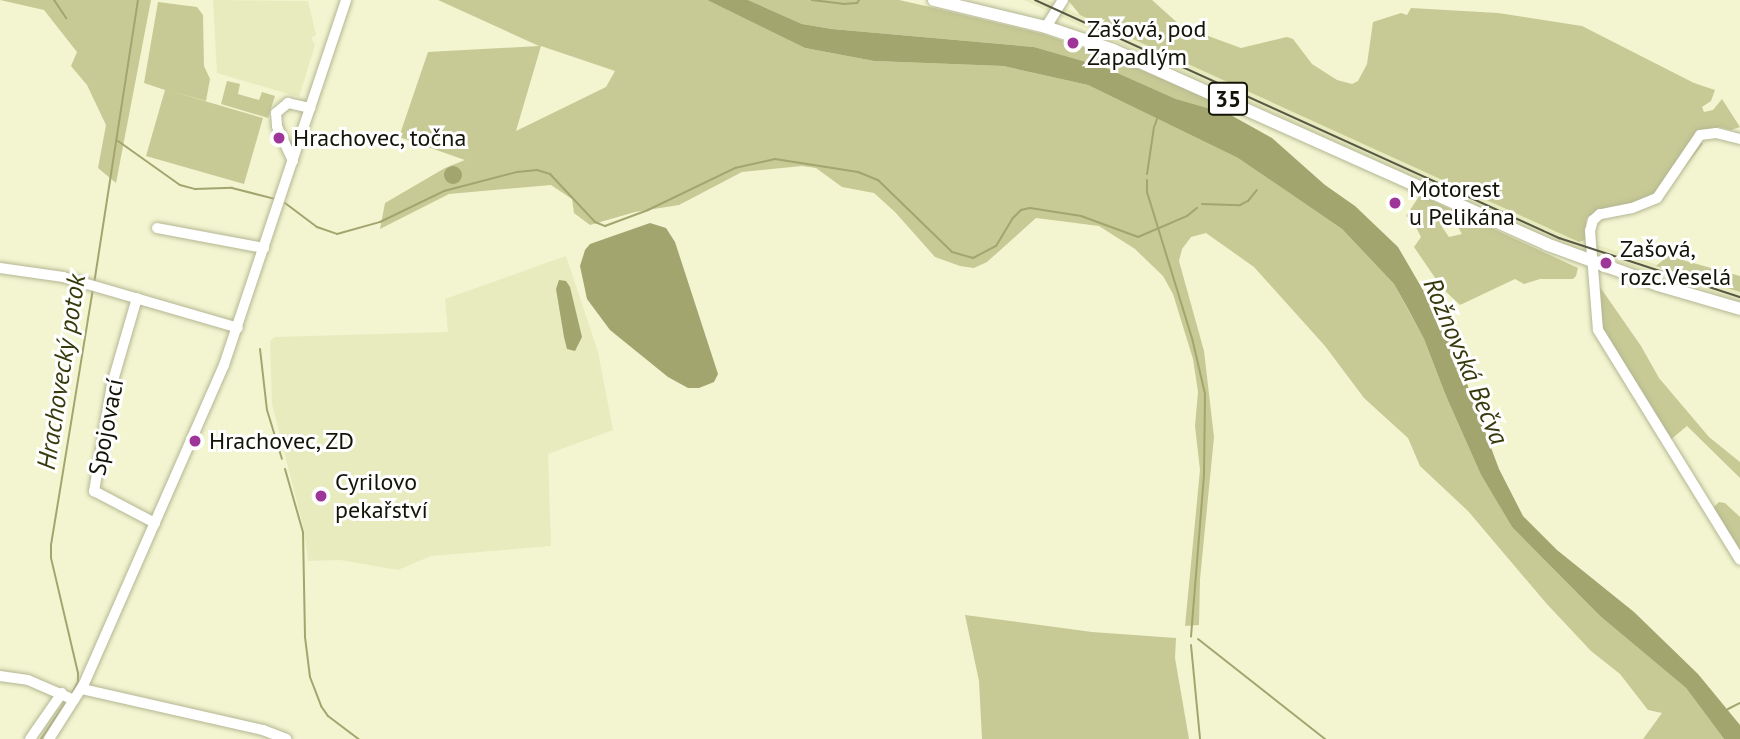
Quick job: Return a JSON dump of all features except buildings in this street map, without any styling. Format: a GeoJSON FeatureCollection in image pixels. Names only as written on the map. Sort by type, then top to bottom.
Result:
{"type":"FeatureCollection","features":[{"type":"Feature","properties":{"kind":"main road","name":"35"},"geometry":{"type":"LineString","coordinates":[[934,0],[1046,27],[1159,69],[1590,262],[1740,309]]}},
{"type":"Feature","properties":{"kind":"street"},"geometry":{"type":"LineString","coordinates":[[30,739],[69,697],[82,689],[155,523],[238,328],[346,0]]}},
{"type":"Feature","properties":{"kind":"street"},"geometry":{"type":"LineString","coordinates":[[1046,27],[1063,0]]}},
{"type":"Feature","properties":{"kind":"street"},"geometry":{"type":"LineString","coordinates":[[293,161],[277,126],[276,113],[288,103],[310,108]]}},
{"type":"Feature","properties":{"kind":"street"},"geometry":{"type":"LineString","coordinates":[[1740,139],[1716,133],[1700,135],[1657,198],[1632,208],[1600,214],[1593,220],[1590,231],[1590,262],[1598,330],[1740,561]]}},
{"type":"Feature","properties":{"kind":"street"},"geometry":{"type":"LineString","coordinates":[[157,228],[264,248]]}},
{"type":"Feature","properties":{"kind":"street"},"geometry":{"type":"LineString","coordinates":[[0,268],[94,285],[238,328]]}},
{"type":"Feature","properties":{"kind":"street","name":"Spojovací"},"geometry":{"type":"LineString","coordinates":[[137,298],[112,384],[94,491],[155,523]]}},
{"type":"Feature","properties":{"kind":"street"},"geometry":{"type":"LineString","coordinates":[[0,676],[21,678],[69,697]]}},
{"type":"Feature","properties":{"kind":"street"},"geometry":{"type":"LineString","coordinates":[[82,689],[255,728],[286,739]]}},
{"type":"Feature","properties":{"kind":"street"},"geometry":{"type":"LineString","coordinates":[[49,739],[69,697]]}},
{"type":"Feature","properties":{"kind":"shaded area"},"geometry":{"type":"Polygon","coordinates":[[[0,0],[151,0],[116,183],[98,168],[106,125],[87,85],[71,66],[77,52],[44,10],[0,0]]]}},
{"type":"Feature","properties":{"kind":"shaded area"},"geometry":{"type":"Polygon","coordinates":[[[213,0],[308,1],[316,35],[311,38],[315,45],[299,97],[217,73],[213,0]]]}},
{"type":"Feature","properties":{"kind":"shaded area"},"geometry":{"type":"Polygon","coordinates":[[[438,0],[707,0],[805,48],[874,61],[1003,66],[1088,85],[1238,158],[1342,229],[1394,284],[1424,339],[1481,475],[1512,527],[1600,616],[1686,688],[1724,739],[1643,739],[1662,713],[1648,710],[1620,674],[1591,651],[1546,603],[1468,511],[1420,466],[1408,438],[1364,398],[1325,346],[1254,267],[1206,233],[1191,237],[1182,249],[1179,261],[1204,351],[1214,437],[1200,579],[1199,625],[1185,626],[1200,470],[1195,426],[1198,392],[1193,359],[1173,294],[1163,276],[1135,249],[1099,226],[1036,218],[987,262],[974,268],[960,266],[935,257],[874,193],[842,187],[816,168],[802,166],[742,172],[679,205],[635,212],[590,225],[574,213],[572,199],[551,185],[449,194],[380,229],[385,203],[445,168],[465,160],[399,137],[428,52],[539,46],[438,0]],[[541,46],[516,131],[606,87],[615,71],[541,46]]]}},
{"type":"Feature","properties":{"kind":"shaded area"},"geometry":{"type":"Polygon","coordinates":[[[707,0],[748,0],[802,24],[832,29],[1034,47],[1104,67],[1176,99],[1229,114],[1272,138],[1325,185],[1355,206],[1398,247],[1448,333],[1499,469],[1523,516],[1557,550],[1634,612],[1698,674],[1740,725],[1740,739],[1724,739],[1686,688],[1600,616],[1512,527],[1481,475],[1424,339],[1394,284],[1342,229],[1238,158],[1088,85],[1003,66],[874,61],[805,48],[707,0]]]}},
{"type":"Feature","properties":{"kind":"shaded area"},"geometry":{"type":"Polygon","coordinates":[[[748,0],[899,0],[930,7],[1043,34],[1116,59],[1219,104],[1229,114],[1176,99],[1104,67],[1034,47],[832,29],[802,24],[748,0]]]}},
{"type":"Feature","properties":{"kind":"shaded area"},"geometry":{"type":"Polygon","coordinates":[[[1024,0],[1047,0],[1561,233],[1740,292],[1740,302],[1557,242],[1024,0]]]}},
{"type":"Feature","properties":{"kind":"shaded area"},"geometry":{"type":"Polygon","coordinates":[[[1068,0],[1152,0],[1181,26],[1241,48],[1287,37],[1293,39],[1312,64],[1337,80],[1352,84],[1358,81],[1367,64],[1373,22],[1401,13],[1407,15],[1411,8],[1498,13],[1582,26],[1694,83],[1715,90],[1711,101],[1702,107],[1704,112],[1713,110],[1722,99],[1740,127],[1731,130],[1719,127],[1695,136],[1703,144],[1681,172],[1673,165],[1654,195],[1645,201],[1643,197],[1639,205],[1589,216],[1586,220],[1585,240],[1579,242],[1080,15],[1068,0]]]}},
{"type":"Feature","properties":{"kind":"shaded area"},"geometry":{"type":"Polygon","coordinates":[[[158,2],[197,7],[203,15],[204,66],[210,79],[206,101],[167,90],[263,118],[244,184],[146,156],[165,90],[144,83],[158,2]]]}},
{"type":"Feature","properties":{"kind":"shaded area"},"geometry":{"type":"Polygon","coordinates":[[[227,81],[240,84],[238,94],[259,100],[262,92],[275,96],[268,118],[221,104],[227,81]]]}},
{"type":"Feature","properties":{"kind":"shaded area"},"geometry":{"type":"Polygon","coordinates":[[[453,166],[459,169],[462,175],[459,181],[453,184],[447,181],[444,175],[447,169],[453,166]]]}},
{"type":"Feature","properties":{"kind":"shaded area"},"geometry":{"type":"Polygon","coordinates":[[[1420,195],[1578,268],[1576,276],[1573,279],[1540,279],[1524,284],[1515,279],[1460,305],[1442,288],[1414,247],[1421,237],[1413,221],[1406,216],[1420,195]],[[1446,224],[1442,227],[1449,237],[1462,234],[1458,227],[1446,224]]]}},
{"type":"Feature","properties":{"kind":"shaded area"},"geometry":{"type":"Polygon","coordinates":[[[650,223],[666,228],[675,242],[718,374],[714,382],[699,388],[688,388],[668,377],[610,330],[587,299],[580,266],[585,250],[590,244],[650,223]]]}},
{"type":"Feature","properties":{"kind":"shaded area"},"geometry":{"type":"Polygon","coordinates":[[[566,256],[598,352],[613,430],[548,454],[551,546],[431,556],[398,570],[340,560],[308,561],[304,530],[272,404],[270,341],[275,337],[448,332],[445,299],[566,256]]]}},
{"type":"Feature","properties":{"kind":"shaded area"},"geometry":{"type":"Polygon","coordinates":[[[1668,256],[1740,276],[1740,292],[1656,266],[1668,256]]]}},
{"type":"Feature","properties":{"kind":"shaded area"},"geometry":{"type":"Polygon","coordinates":[[[559,280],[566,281],[570,287],[582,337],[575,351],[567,349],[564,337],[556,289],[559,280]]]}},
{"type":"Feature","properties":{"kind":"shaded area"},"geometry":{"type":"Polygon","coordinates":[[[1600,287],[1641,346],[1659,378],[1709,437],[1740,462],[1740,478],[1687,426],[1669,441],[1603,332],[1600,287]]]}},
{"type":"Feature","properties":{"kind":"shaded area"},"geometry":{"type":"Polygon","coordinates":[[[1719,502],[1725,503],[1740,517],[1740,556],[1713,508],[1719,502]]]}},
{"type":"Feature","properties":{"kind":"shaded area"},"geometry":{"type":"Polygon","coordinates":[[[965,615],[1092,632],[1176,638],[1175,658],[1189,739],[982,739],[979,681],[965,615]]]}},
{"type":"Feature","properties":{"kind":"waterway"},"geometry":{"type":"LineString","coordinates":[[54,0],[66,18]]}},
{"type":"Feature","properties":{"kind":"waterway","name":"Hrachovecký potok"},"geometry":{"type":"LineString","coordinates":[[94,284],[138,0]]}},
{"type":"Feature","properties":{"kind":"waterway"},"geometry":{"type":"LineString","coordinates":[[812,0],[843,4],[857,3],[859,0]]}},
{"type":"Feature","properties":{"kind":"waterway"},"geometry":{"type":"LineString","coordinates":[[1155,125],[1158,116]]}},
{"type":"Feature","properties":{"kind":"waterway"},"geometry":{"type":"LineString","coordinates":[[1147,174],[1154,127]]}},
{"type":"Feature","properties":{"kind":"waterway"},"geometry":{"type":"LineString","coordinates":[[118,141],[180,185],[195,189],[232,188],[275,199]]}},
{"type":"Feature","properties":{"kind":"waterway"},"geometry":{"type":"LineString","coordinates":[[285,203],[317,227],[337,234],[380,222],[444,191],[517,172],[537,170],[550,174],[595,222],[605,226],[648,210],[735,168],[775,159],[858,172],[878,180],[952,252],[973,258],[996,246],[1012,219],[1021,210],[1030,208],[1081,216],[1138,237],[1187,216],[1197,208]]}},
{"type":"Feature","properties":{"kind":"waterway"},"geometry":{"type":"LineString","coordinates":[[1147,180],[1147,192],[1192,338],[1205,394],[1204,475],[1191,636]]}},
{"type":"Feature","properties":{"kind":"waterway"},"geometry":{"type":"LineString","coordinates":[[1202,204],[1240,205],[1248,201],[1257,190]]}},
{"type":"Feature","properties":{"kind":"waterway","name":"Hrachovecký potok"},"geometry":{"type":"LineString","coordinates":[[71,695],[78,682],[78,673],[51,558],[51,545],[93,289]]}},
{"type":"Feature","properties":{"kind":"waterway"},"geometry":{"type":"LineString","coordinates":[[260,349],[267,410],[282,459]]}},
{"type":"Feature","properties":{"kind":"waterway"},"geometry":{"type":"LineString","coordinates":[[285,469],[303,532],[305,637],[310,677],[321,706],[328,716],[359,739]]}},
{"type":"Feature","properties":{"kind":"waterway"},"geometry":{"type":"LineString","coordinates":[[1198,639],[1325,739]]}},
{"type":"Feature","properties":{"kind":"waterway"},"geometry":{"type":"LineString","coordinates":[[1191,645],[1200,739]]}},
{"type":"Feature","properties":{"kind":"waterway","name":"Hrachovecký potok"},"geometry":{"type":"LineString","coordinates":[[41,739],[66,702]]}},
{"type":"Feature","properties":{"kind":"waterway"},"geometry":{"type":"LineString","coordinates":[[1728,709],[1740,703]]}},
{"type":"Feature","properties":{"kind":"railway"},"geometry":{"type":"LineString","coordinates":[[1035,0],[1559,238],[1740,297]]}},
{"type":"Feature","properties":{"kind":"place","name":"Zašová, pod Zapadlým"},"geometry":{"type":"Point","coordinates":[1073,43]}},
{"type":"Feature","properties":{"kind":"place","name":"Hrachovec, točna"},"geometry":{"type":"Point","coordinates":[279,138]}},
{"type":"Feature","properties":{"kind":"place","name":"Motorest u Pelikána"},"geometry":{"type":"Point","coordinates":[1395,203]}},
{"type":"Feature","properties":{"kind":"place","name":"Zašová, rozc.Veselá"},"geometry":{"type":"Point","coordinates":[1606,263]}},
{"type":"Feature","properties":{"kind":"place","name":"Hrachovec, ZD"},"geometry":{"type":"Point","coordinates":[195,441]}},
{"type":"Feature","properties":{"kind":"place","name":"Cyrilovo pekařství"},"geometry":{"type":"Point","coordinates":[321,496]}},
{"type":"Feature","properties":{"kind":"water label","name":"Rožnovská Bečva"},"geometry":{"type":"Point","coordinates":[1466,361]}}]}
